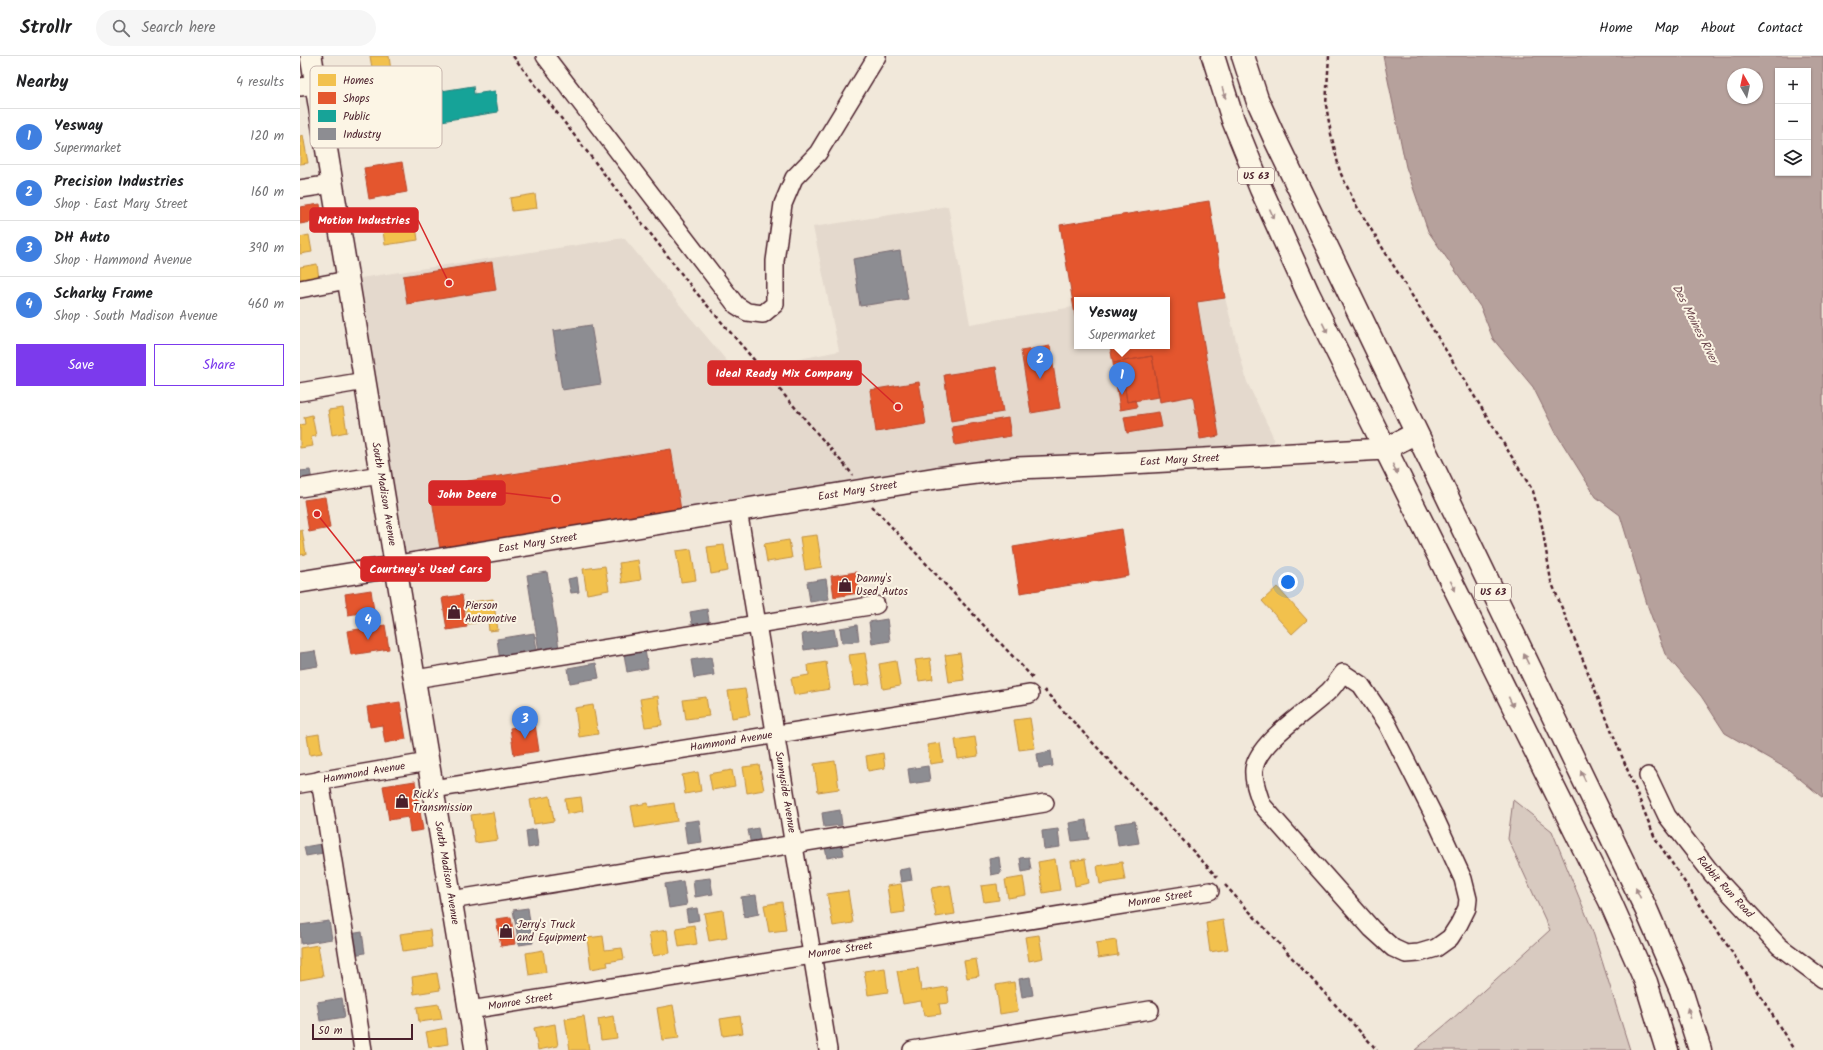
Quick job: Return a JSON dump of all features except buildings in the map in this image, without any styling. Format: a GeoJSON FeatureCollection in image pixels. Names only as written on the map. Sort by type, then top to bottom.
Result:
{"type":"FeatureCollection","features":[{"type":"Feature","properties":{"kind":"highway","name":"US 63"},"geometry":{"type":"LineString","coordinates":[[1213,56],[1233,120],[1261,189],[1308,293],[1610,901],[1646,982],[1667,1050]]}},
{"type":"Feature","properties":{"kind":"highway","name":"US 63"},"geometry":{"type":"LineString","coordinates":[[1243,56],[1257,99],[1275,139],[1646,909],[1681,990],[1700,1050]]}},
{"type":"Feature","properties":{"kind":"main road","name":"South Madison Avenue"},"geometry":{"type":"LineString","coordinates":[[308,86],[311,56]]}},
{"type":"Feature","properties":{"kind":"main road","name":"South Madison Avenue"},"geometry":{"type":"LineString","coordinates":[[323,148],[332,184],[476,1050]]}},
{"type":"Feature","properties":{"kind":"main road","name":"East Mary Street"},"geometry":{"type":"LineString","coordinates":[[300,582],[937,478],[1018,468],[1385,449],[1416,433]]}},
{"type":"Feature","properties":{"kind":"street"},"geometry":{"type":"LineString","coordinates":[[545,56],[736,305],[747,312],[763,314],[775,304],[775,261],[783,204],[794,178],[818,153],[877,56]]}},
{"type":"Feature","properties":{"kind":"street"},"geometry":{"type":"LineString","coordinates":[[300,189],[332,184]]}},
{"type":"Feature","properties":{"kind":"street"},"geometry":{"type":"LineString","coordinates":[[300,289],[348,280]]}},
{"type":"Feature","properties":{"kind":"street"},"geometry":{"type":"LineString","coordinates":[[300,392],[364,381]]}},
{"type":"Feature","properties":{"kind":"street"},"geometry":{"type":"LineString","coordinates":[[300,488],[380,475]]}},
{"type":"Feature","properties":{"kind":"street","name":"Sunnyside Avenue"},"geometry":{"type":"LineString","coordinates":[[738,510],[828,1050]]}},
{"type":"Feature","properties":{"kind":"street"},"geometry":{"type":"LineString","coordinates":[[415,679],[876,605]]}},
{"type":"Feature","properties":{"kind":"street"},"geometry":{"type":"LineString","coordinates":[[1343,672],[1362,685],[1387,723],[1435,818],[1463,879],[1468,899],[1467,908],[1460,924],[1450,938],[1436,948],[1419,954],[1406,954],[1393,948],[1372,930],[1262,805],[1254,782],[1254,768],[1262,752],[1286,726],[1331,689],[1343,672]]}},
{"type":"Feature","properties":{"kind":"street","name":"Hammond Avenue"},"geometry":{"type":"LineString","coordinates":[[433,789],[776,734],[1037,688]]}},
{"type":"Feature","properties":{"kind":"street","name":"Hammond Avenue"},"geometry":{"type":"LineString","coordinates":[[300,784],[428,762]]}},
{"type":"Feature","properties":{"kind":"street","name":"Rabbit Run Road"},"geometry":{"type":"LineString","coordinates":[[1648,776],[1667,816],[1713,875],[1778,946],[1823,979]]}},
{"type":"Feature","properties":{"kind":"street"},"geometry":{"type":"LineString","coordinates":[[320,780],[363,1050]]}},
{"type":"Feature","properties":{"kind":"street"},"geometry":{"type":"LineString","coordinates":[[451,900],[1045,802]]}},
{"type":"Feature","properties":{"kind":"street","name":"Monroe Street"},"geometry":{"type":"LineString","coordinates":[[470,1010],[812,955],[1218,885]]}},
{"type":"Feature","properties":{"kind":"street"},"geometry":{"type":"LineString","coordinates":[[912,1050],[1150,1010]]}},
{"type":"Feature","properties":{"kind":"path"},"geometry":{"type":"LineString","coordinates":[[513,56],[694,290],[866,489],[874,509],[1218,885],[1377,1050]]}},
{"type":"Feature","properties":{"kind":"path"},"geometry":{"type":"LineString","coordinates":[[1329,56],[1326,105],[1340,172],[1356,205],[1533,491],[1536,502]]}},
{"type":"Feature","properties":{"kind":"shaded area"},"geometry":{"type":"Polygon","coordinates":[[[1209,201],[1225,298],[1247,382],[1272,434],[1277,455],[1094,465],[396,566],[347,280],[624,238],[736,372],[839,351],[813,227],[948,206],[970,324],[1073,307],[1060,225],[1209,201]]]}},
{"type":"Feature","properties":{"kind":"shaded area"},"geometry":{"type":"Polygon","coordinates":[[[1513,800],[1552,831],[1592,929],[1630,1050],[1415,1050],[1450,1021],[1550,930],[1508,839],[1513,800]]]}},
{"type":"Feature","properties":{"kind":"water","name":"Des Moines River"},"geometry":{"type":"Polygon","coordinates":[[[1383,56],[1823,56],[1823,798],[1789,770],[1725,733],[1701,696],[1665,654],[1647,604],[1620,515],[1596,497],[1556,433],[1533,387],[1493,339],[1481,308],[1428,231],[1406,167],[1383,56]]]}},
{"type":"Feature","properties":{"kind":"place","name":"Motion Industries"},"geometry":{"type":"Point","coordinates":[449,283]}},
{"type":"Feature","properties":{"kind":"place","name":"Precision Industries"},"geometry":{"type":"Point","coordinates":[1040,379]}},
{"type":"Feature","properties":{"kind":"place","name":"Yesway"},"geometry":{"type":"Point","coordinates":[1122,395]}},
{"type":"Feature","properties":{"kind":"place","name":"Ideal Ready Mix Company"},"geometry":{"type":"Point","coordinates":[898,407]}},
{"type":"Feature","properties":{"kind":"place","name":"John Deere"},"geometry":{"type":"Point","coordinates":[556,499]}},
{"type":"Feature","properties":{"kind":"place","name":"Courtney's Used Cars"},"geometry":{"type":"Point","coordinates":[317,514]}},
{"type":"Feature","properties":{"kind":"place","name":"Danny's Used Autos"},"geometry":{"type":"Point","coordinates":[845,585]}},
{"type":"Feature","properties":{"kind":"place","name":"Pierson Automotive"},"geometry":{"type":"Point","coordinates":[454,612]}},
{"type":"Feature","properties":{"kind":"place","name":"Scharky Frame"},"geometry":{"type":"Point","coordinates":[368,640]}},
{"type":"Feature","properties":{"kind":"place","name":"DH Auto"},"geometry":{"type":"Point","coordinates":[525,739]}},
{"type":"Feature","properties":{"kind":"place","name":"Rick's Transmission"},"geometry":{"type":"Point","coordinates":[402,801]}},
{"type":"Feature","properties":{"kind":"place","name":"Jerry's Truck and Equipment"},"geometry":{"type":"Point","coordinates":[506,931]}}]}
